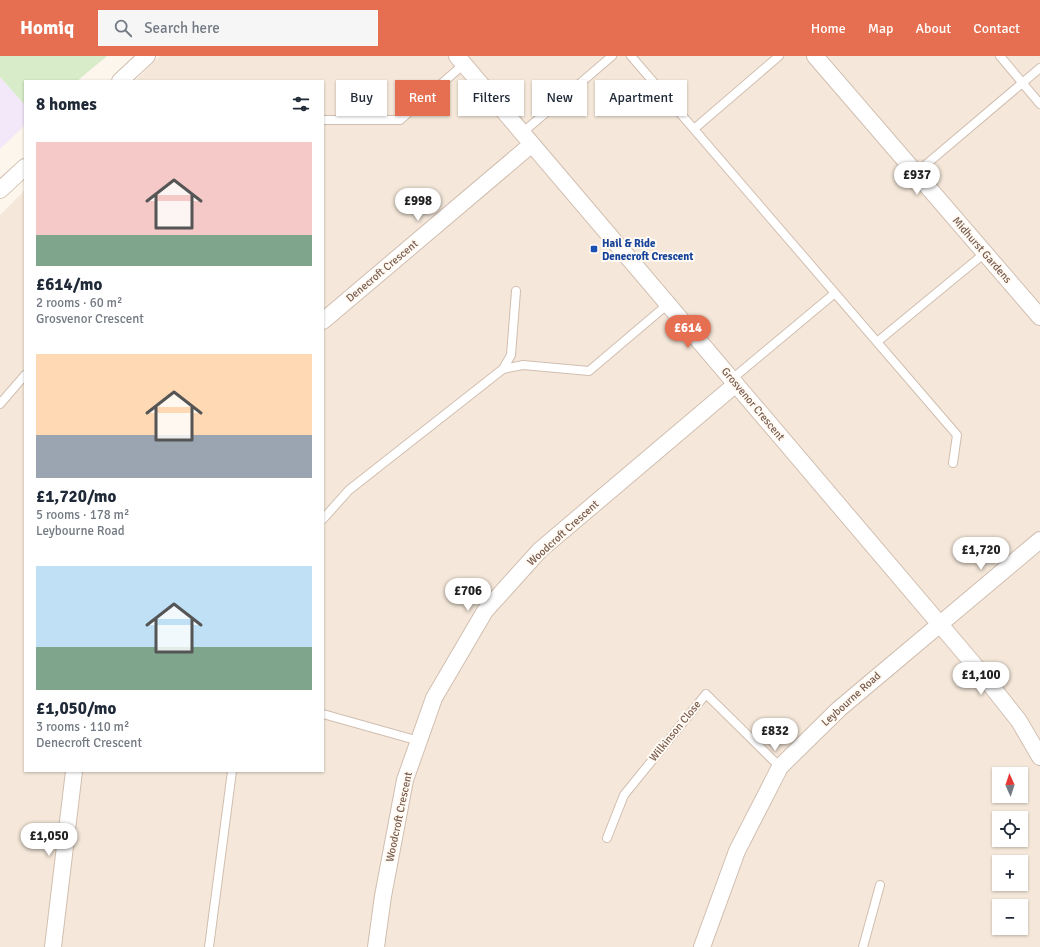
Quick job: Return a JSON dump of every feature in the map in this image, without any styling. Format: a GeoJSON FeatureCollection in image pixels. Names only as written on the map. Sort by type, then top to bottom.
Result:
{"type":"FeatureCollection","features":[{"type":"Feature","properties":{"kind":"street"},"geometry":{"type":"LineString","coordinates":[[121,80],[147,56]]}},
{"type":"Feature","properties":{"kind":"street","name":"Midhurst Gardens"},"geometry":{"type":"LineString","coordinates":[[815,56],[1040,317]]}},
{"type":"Feature","properties":{"kind":"street","name":"Grosvenor Crescent"},"geometry":{"type":"LineString","coordinates":[[461,60],[939,623],[1019,721],[1040,758]]}},
{"type":"Feature","properties":{"kind":"street","name":"Denecroft Crescent"},"geometry":{"type":"LineString","coordinates":[[324,320],[527,138]]}},
{"type":"Feature","properties":{"kind":"street"},"geometry":{"type":"LineString","coordinates":[[0,190],[24,168]]}},
{"type":"Feature","properties":{"kind":"street","name":"Woodcroft Crescent"},"geometry":{"type":"LineString","coordinates":[[376,947],[383,896],[405,780],[434,698],[485,611],[540,550],[734,381]]}},
{"type":"Feature","properties":{"kind":"street","name":"Leybourne Road"},"geometry":{"type":"LineString","coordinates":[[702,947],[737,851],[780,767],[839,708],[1040,540]]}},
{"type":"Feature","properties":{"kind":"street"},"geometry":{"type":"LineString","coordinates":[[53,947],[74,772]]}},
{"type":"Feature","properties":{"kind":"lane"},"geometry":{"type":"LineString","coordinates":[[527,138],[612,56]]}},
{"type":"Feature","properties":{"kind":"lane"},"geometry":{"type":"LineString","coordinates":[[631,56],[957,435],[953,463]]}},
{"type":"Feature","properties":{"kind":"lane"},"geometry":{"type":"LineString","coordinates":[[694,129],[779,56]]}},
{"type":"Feature","properties":{"kind":"lane"},"geometry":{"type":"LineString","coordinates":[[1000,56],[1040,104]]}},
{"type":"Feature","properties":{"kind":"lane"},"geometry":{"type":"LineString","coordinates":[[324,120],[400,120],[461,60]]}},
{"type":"Feature","properties":{"kind":"lane"},"geometry":{"type":"LineString","coordinates":[[916,173],[1040,68]]}},
{"type":"Feature","properties":{"kind":"lane"},"geometry":{"type":"LineString","coordinates":[[877,342],[985,253]]}},
{"type":"Feature","properties":{"kind":"lane"},"geometry":{"type":"LineString","coordinates":[[324,518],[349,490],[503,369],[510,355],[516,290]]}},
{"type":"Feature","properties":{"kind":"lane"},"geometry":{"type":"LineString","coordinates":[[734,381],[835,293]]}},
{"type":"Feature","properties":{"kind":"lane"},"geometry":{"type":"LineString","coordinates":[[503,369],[523,365],[589,371],[668,304]]}},
{"type":"Feature","properties":{"kind":"lane"},"geometry":{"type":"LineString","coordinates":[[0,404],[24,376]]}},
{"type":"Feature","properties":{"kind":"lane","name":"Wilkinson Close"},"geometry":{"type":"LineString","coordinates":[[608,838],[624,795],[706,694],[780,767]]}},
{"type":"Feature","properties":{"kind":"lane"},"geometry":{"type":"LineString","coordinates":[[324,714],[419,742]]}},
{"type":"Feature","properties":{"kind":"lane"},"geometry":{"type":"LineString","coordinates":[[209,947],[232,772]]}},
{"type":"Feature","properties":{"kind":"lane"},"geometry":{"type":"LineString","coordinates":[[863,947],[880,885]]}},
{"type":"Feature","properties":{"kind":"shaded area"},"geometry":{"type":"Polygon","coordinates":[[[160,56],[1040,56],[1040,947],[0,947],[0,215],[24,191],[24,772],[324,772],[324,80],[136,80],[160,56]]]}},
{"type":"Feature","properties":{"kind":"shaded area"},"geometry":{"type":"Polygon","coordinates":[[[0,77],[24,104],[24,126],[0,149],[0,77]]]}},
{"type":"Feature","properties":{"kind":"green space"},"geometry":{"type":"Polygon","coordinates":[[[0,56],[107,56],[78,80],[24,80],[24,104],[0,77],[0,56]]]}},
{"type":"Feature","properties":{"kind":"place","name":"Hail & Ride Denecroft Crescent"},"geometry":{"type":"Point","coordinates":[594,249]}}]}
